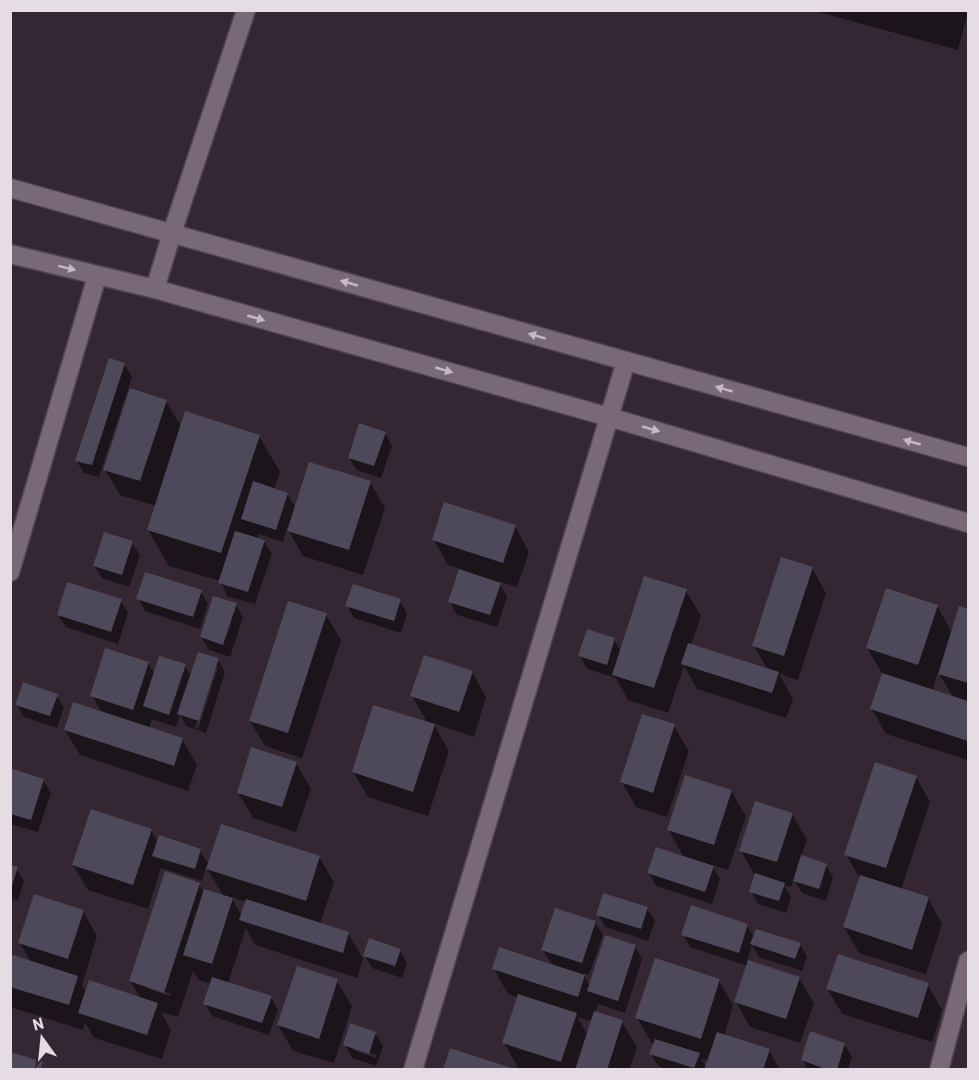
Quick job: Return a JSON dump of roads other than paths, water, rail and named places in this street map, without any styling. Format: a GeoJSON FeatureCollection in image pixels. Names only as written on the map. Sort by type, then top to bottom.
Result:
{"type":"FeatureCollection","features":[{"type":"Feature","properties":{"kind":"main road"},"geometry":{"type":"LineString","coordinates":[[155,289],[246,10]]}},
{"type":"Feature","properties":{"kind":"main road"},"geometry":{"type":"LineString","coordinates":[[10,188],[969,457]]}},
{"type":"Feature","properties":{"kind":"main road"},"geometry":{"type":"LineString","coordinates":[[10,254],[155,289],[609,417],[969,523]]}},
{"type":"Feature","properties":{"kind":"main road"},"geometry":{"type":"LineString","coordinates":[[10,572],[97,276]]}},
{"type":"Feature","properties":{"kind":"main road"},"geometry":{"type":"LineString","coordinates":[[413,1070],[626,361]]}},
{"type":"Feature","properties":{"kind":"main road"},"geometry":{"type":"LineString","coordinates":[[939,1070],[969,961]]}}]}
